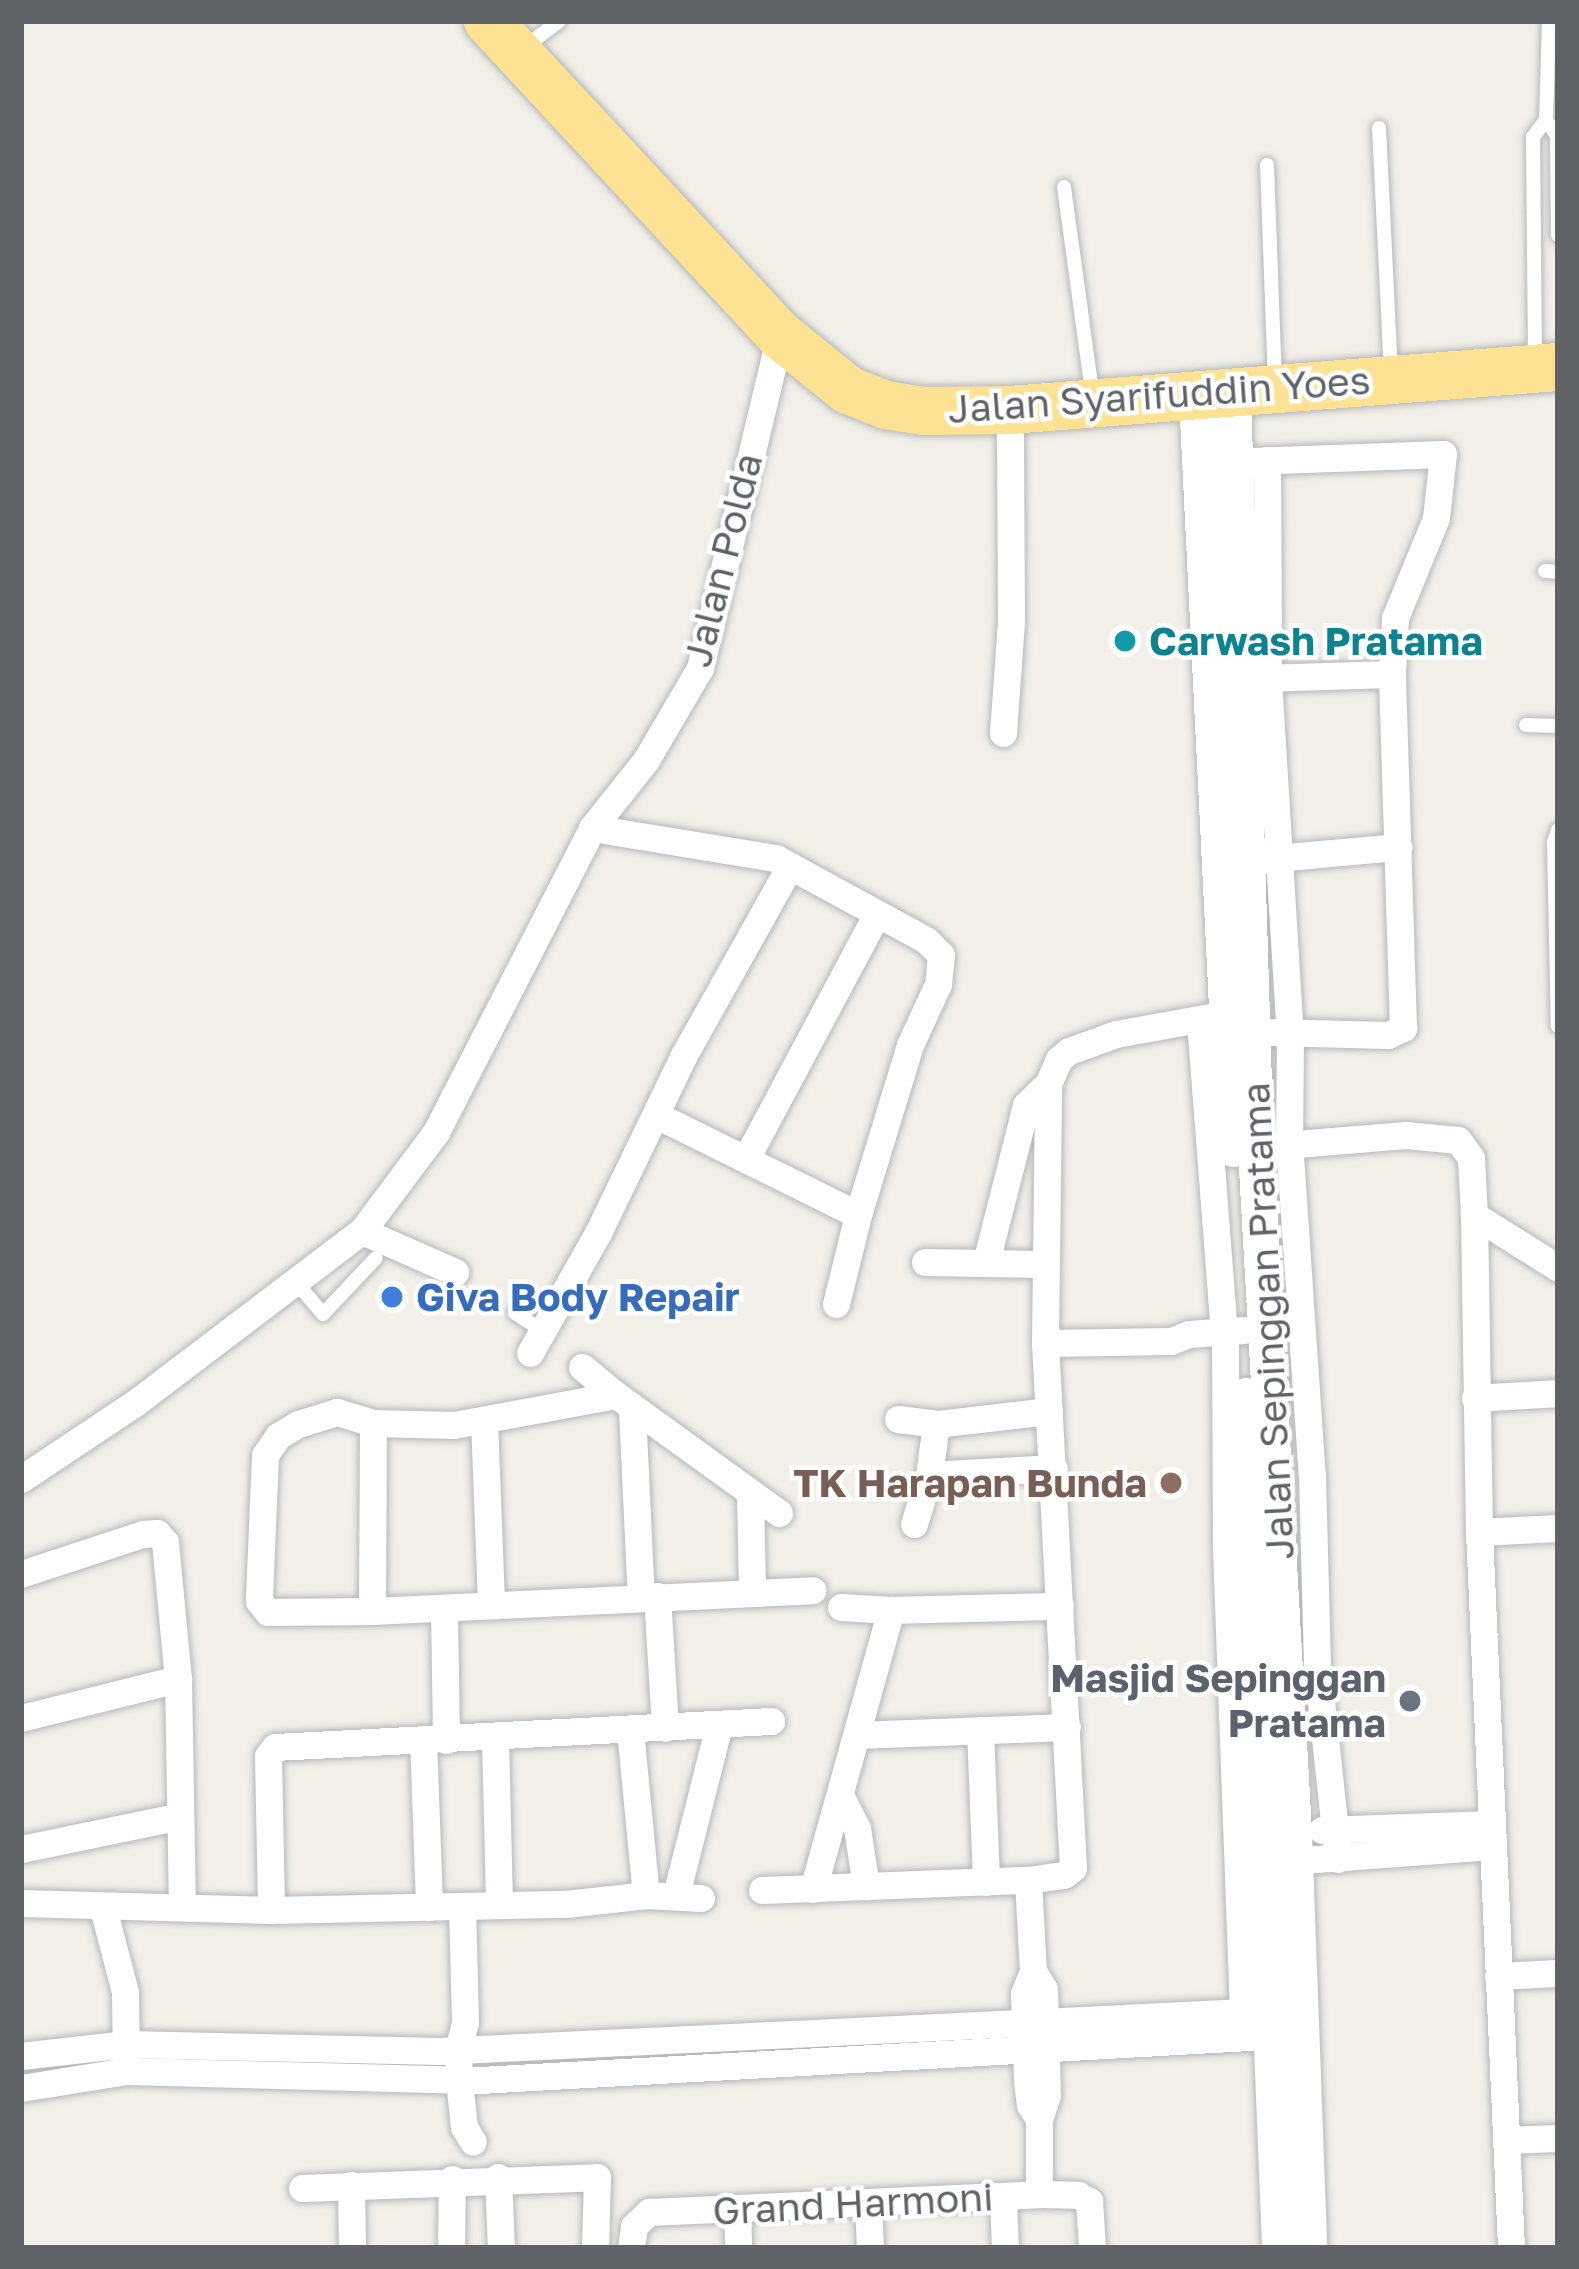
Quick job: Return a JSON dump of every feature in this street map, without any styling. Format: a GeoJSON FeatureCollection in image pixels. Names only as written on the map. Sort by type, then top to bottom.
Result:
{"type":"FeatureCollection","features":[{"type":"Feature","properties":{"kind":"highway","name":"Jalan Syarifuddin Yoes"},"geometry":{"type":"LineString","coordinates":[[502,37],[780,335],[848,390],[886,405],[924,411],[1010,410],[1546,367]]}},
{"type":"Feature","properties":{"kind":"street","name":"Jalan Polda"},"geometry":{"type":"LineString","coordinates":[[21,1478],[134,1403],[362,1232],[436,1132],[592,828],[646,760],[700,668],[780,335]]}},
{"type":"Feature","properties":{"kind":"street","name":"Jalan Sepinggan Pratama"},"geometry":{"type":"LineString","coordinates":[[1222,606],[1250,461],[1235,393]]}},
{"type":"Feature","properties":{"kind":"street","name":"Jalan Sepinggan Pratama"},"geometry":{"type":"LineString","coordinates":[[1235,393],[1222,606],[1248,862],[1240,1027],[1246,1338],[1279,1847],[1271,2024],[1280,2248]]}},
{"type":"Feature","properties":{"kind":"street"},"geometry":{"type":"LineString","coordinates":[[1003,733],[1011,621],[1010,410]]}},
{"type":"Feature","properties":{"kind":"street"},"geometry":{"type":"LineString","coordinates":[[762,1890],[1028,1880],[1064,1875],[1073,1868],[1043,1264],[1048,1084],[1059,1059],[1115,1034],[1240,1027],[1388,1035],[1403,1028],[1398,848],[1392,674],[1395,618],[1436,518],[1443,454],[1250,461],[1268,678],[1248,862],[1398,848]]}},
{"type":"Feature","properties":{"kind":"street"},"geometry":{"type":"LineString","coordinates":[[1268,678],[1392,674]]}},
{"type":"Feature","properties":{"kind":"street"},"geometry":{"type":"LineString","coordinates":[[592,828],[755,851],[936,947],[942,968],[910,1045],[836,1304]]}},
{"type":"Feature","properties":{"kind":"street"},"geometry":{"type":"LineString","coordinates":[[537,1342],[790,866]]}},
{"type":"Feature","properties":{"kind":"street"},"geometry":{"type":"LineString","coordinates":[[747,1157],[875,916]]}},
{"type":"Feature","properties":{"kind":"street","name":"Jalan Sepinggan Pratama"},"geometry":{"type":"LineString","coordinates":[[1240,1027],[1273,1146],[1246,1338]]}},
{"type":"Feature","properties":{"kind":"street"},"geometry":{"type":"LineString","coordinates":[[986,1262],[1026,1105],[1048,1084]]}},
{"type":"Feature","properties":{"kind":"street"},"geometry":{"type":"LineString","coordinates":[[656,1115],[858,1214]]}},
{"type":"Feature","properties":{"kind":"street"},"geometry":{"type":"LineString","coordinates":[[1338,1859],[1317,1665],[1312,1475],[1273,1146],[1406,1135],[1458,1140],[1473,1168],[1479,1532],[1511,2248]]}},
{"type":"Feature","properties":{"kind":"street"},"geometry":{"type":"LineString","coordinates":[[1474,1215],[1547,1261]]}},
{"type":"Feature","properties":{"kind":"street"},"geometry":{"type":"LineString","coordinates":[[362,1232],[455,1272]]}},
{"type":"Feature","properties":{"kind":"street"},"geometry":{"type":"LineString","coordinates":[[1474,1257],[1547,1261]]}},
{"type":"Feature","properties":{"kind":"street"},"geometry":{"type":"LineString","coordinates":[[925,1262],[1043,1264]]}},
{"type":"Feature","properties":{"kind":"street"},"geometry":{"type":"LineString","coordinates":[[21,2056],[234,2062],[470,2080],[663,2054],[1271,2024],[1227,1572],[1246,1338],[1045,1343]]}},
{"type":"Feature","properties":{"kind":"street"},"geometry":{"type":"LineString","coordinates":[[582,1367],[624,1403],[779,1513]]}},
{"type":"Feature","properties":{"kind":"street"},"geometry":{"type":"LineString","coordinates":[[1475,1398],[1558,1393]]}},
{"type":"Feature","properties":{"kind":"street"},"geometry":{"type":"LineString","coordinates":[[624,1403],[423,1427],[374,1423],[337,1412],[314,1416],[278,1436],[266,1455],[259,1601],[265,1611],[444,1610],[813,1590]]}},
{"type":"Feature","properties":{"kind":"street"},"geometry":{"type":"LineString","coordinates":[[624,1403],[665,1728]]}},
{"type":"Feature","properties":{"kind":"street"},"geometry":{"type":"LineString","coordinates":[[898,1419],[936,1424],[1049,1411]]}},
{"type":"Feature","properties":{"kind":"street"},"geometry":{"type":"LineString","coordinates":[[484,1420],[490,1604]]}},
{"type":"Feature","properties":{"kind":"street"},"geometry":{"type":"LineString","coordinates":[[372,1611],[374,1423]]}},
{"type":"Feature","properties":{"kind":"street"},"geometry":{"type":"LineString","coordinates":[[914,1524],[936,1424]]}},
{"type":"Feature","properties":{"kind":"street"},"geometry":{"type":"LineString","coordinates":[[928,1475],[1054,1468]]}},
{"type":"Feature","properties":{"kind":"street"},"geometry":{"type":"LineString","coordinates":[[750,1494],[752,1592]]}},
{"type":"Feature","properties":{"kind":"street"},"geometry":{"type":"LineString","coordinates":[[1479,1532],[1558,1528]]}},
{"type":"Feature","properties":{"kind":"street"},"geometry":{"type":"LineString","coordinates":[[21,1574],[117,1540],[157,1533],[167,1553],[178,1679],[182,1907]]}},
{"type":"Feature","properties":{"kind":"street"},"geometry":{"type":"LineString","coordinates":[[841,1606],[891,1610],[1060,1606]]}},
{"type":"Feature","properties":{"kind":"street"},"geometry":{"type":"LineString","coordinates":[[429,1907],[444,1610]]}},
{"type":"Feature","properties":{"kind":"street"},"geometry":{"type":"LineString","coordinates":[[813,1889],[891,1610]]}},
{"type":"Feature","properties":{"kind":"street"},"geometry":{"type":"LineString","coordinates":[[21,1718],[178,1679]]}},
{"type":"Feature","properties":{"kind":"street"},"geometry":{"type":"LineString","coordinates":[[272,1910],[271,1748],[771,1720]]}},
{"type":"Feature","properties":{"kind":"street"},"geometry":{"type":"LineString","coordinates":[[21,1903],[272,1910],[688,1897],[718,1725]]}},
{"type":"Feature","properties":{"kind":"street"},"geometry":{"type":"LineString","coordinates":[[857,1736],[1067,1727]]}},
{"type":"Feature","properties":{"kind":"street"},"geometry":{"type":"LineString","coordinates":[[630,1730],[646,1895]]}},
{"type":"Feature","properties":{"kind":"street"},"geometry":{"type":"LineString","coordinates":[[980,1730],[986,1882]]}},
{"type":"Feature","properties":{"kind":"street"},"geometry":{"type":"LineString","coordinates":[[495,1739],[499,1905]]}},
{"type":"Feature","properties":{"kind":"street"},"geometry":{"type":"LineString","coordinates":[[840,1795],[857,1828],[866,1886]]}},
{"type":"Feature","properties":{"kind":"street"},"geometry":{"type":"LineString","coordinates":[[21,1850],[180,1816]]}},
{"type":"Feature","properties":{"kind":"street"},"geometry":{"type":"LineString","coordinates":[[1279,1847],[1336,1829],[1492,1835]]}},
{"type":"Feature","properties":{"kind":"street"},"geometry":{"type":"LineString","coordinates":[[1279,1847],[1338,1859],[1492,1835]]}},
{"type":"Feature","properties":{"kind":"street"},"geometry":{"type":"LineString","coordinates":[[1028,1880],[1033,1971],[1024,1990],[1047,2095],[1039,2119],[1039,2194]]}},
{"type":"Feature","properties":{"kind":"street"},"geometry":{"type":"LineString","coordinates":[[462,1906],[470,2080],[480,2125],[473,2142],[474,2178],[501,2248]]}},
{"type":"Feature","properties":{"kind":"street"},"geometry":{"type":"LineString","coordinates":[[103,1908],[124,1992],[126,2058]]}},
{"type":"Feature","properties":{"kind":"street"},"geometry":{"type":"LineString","coordinates":[[1498,1976],[1558,1973]]}},
{"type":"Feature","properties":{"kind":"street","name":"Jalan Sepinggan Pratama"},"geometry":{"type":"LineString","coordinates":[[1271,2024],[1310,2248]]}},
{"type":"Feature","properties":{"kind":"street"},"geometry":{"type":"LineString","coordinates":[[234,2062],[467,2041],[663,2054]]}},
{"type":"Feature","properties":{"kind":"street"},"geometry":{"type":"LineString","coordinates":[[21,2089],[126,2058]]}},
{"type":"Feature","properties":{"kind":"street"},"geometry":{"type":"LineString","coordinates":[[1506,2140],[1558,2138]]}},
{"type":"Feature","properties":{"kind":"street"},"geometry":{"type":"LineString","coordinates":[[302,2188],[611,2175],[595,2248]]}},
{"type":"Feature","properties":{"kind":"street"},"geometry":{"type":"LineString","coordinates":[[451,2248],[474,2178]]}},
{"type":"Feature","properties":{"kind":"street"},"geometry":{"type":"LineString","coordinates":[[351,2185],[352,2248]]}},
{"type":"Feature","properties":{"kind":"street","name":"Grand Harmoni"},"geometry":{"type":"LineString","coordinates":[[631,2248],[634,2226],[649,2212],[736,2212],[1039,2194],[1078,2195],[1092,2210],[1092,2248]]}},
{"type":"Feature","properties":{"kind":"street"},"geometry":{"type":"LineString","coordinates":[[1004,2197],[1005,2248]]}},
{"type":"Feature","properties":{"kind":"street"},"geometry":{"type":"LineString","coordinates":[[868,2205],[870,2248]]}},
{"type":"Feature","properties":{"kind":"street"},"geometry":{"type":"LineString","coordinates":[[736,2212],[738,2248]]}},
{"type":"Feature","properties":{"kind":"lane"},"geometry":{"type":"LineString","coordinates":[[502,37],[560,21]]}},
{"type":"Feature","properties":{"kind":"lane"},"geometry":{"type":"LineString","coordinates":[[1549,21],[1546,120],[1557,136],[1558,235]]}},
{"type":"Feature","properties":{"kind":"lane"},"geometry":{"type":"LineString","coordinates":[[1546,120],[1533,136],[1546,367]]}},
{"type":"Feature","properties":{"kind":"lane"},"geometry":{"type":"LineString","coordinates":[[1379,128],[1392,378]]}},
{"type":"Feature","properties":{"kind":"lane"},"geometry":{"type":"LineString","coordinates":[[1235,393],[1267,165]]}},
{"type":"Feature","properties":{"kind":"lane"},"geometry":{"type":"LineString","coordinates":[[1064,187],[1094,404]]}},
{"type":"Feature","properties":{"kind":"lane"},"geometry":{"type":"LineString","coordinates":[[1526,725],[1558,726]]}},
{"type":"Feature","properties":{"kind":"lane"},"geometry":{"type":"LineString","coordinates":[[1558,830],[1553,842],[1558,1026]]}},
{"type":"Feature","properties":{"kind":"lane"},"geometry":{"type":"LineString","coordinates":[[295,1281],[323,1315],[376,1258]]}},
{"type":"Feature","properties":{"kind":"lane"},"geometry":{"type":"LineString","coordinates":[[515,1313],[537,1342]]}},
{"type":"Feature","properties":{"kind":"place","name":"Carwash Pratama"},"geometry":{"type":"Point","coordinates":[1125,641]}},
{"type":"Feature","properties":{"kind":"place","name":"Giva Body Repair"},"geometry":{"type":"Point","coordinates":[392,1297]}},
{"type":"Feature","properties":{"kind":"place","name":"TK Harapan Bunda"},"geometry":{"type":"Point","coordinates":[1171,1483]}},
{"type":"Feature","properties":{"kind":"place","name":"Masjid Sepinggan Pratama"},"geometry":{"type":"Point","coordinates":[1410,1701]}}]}
